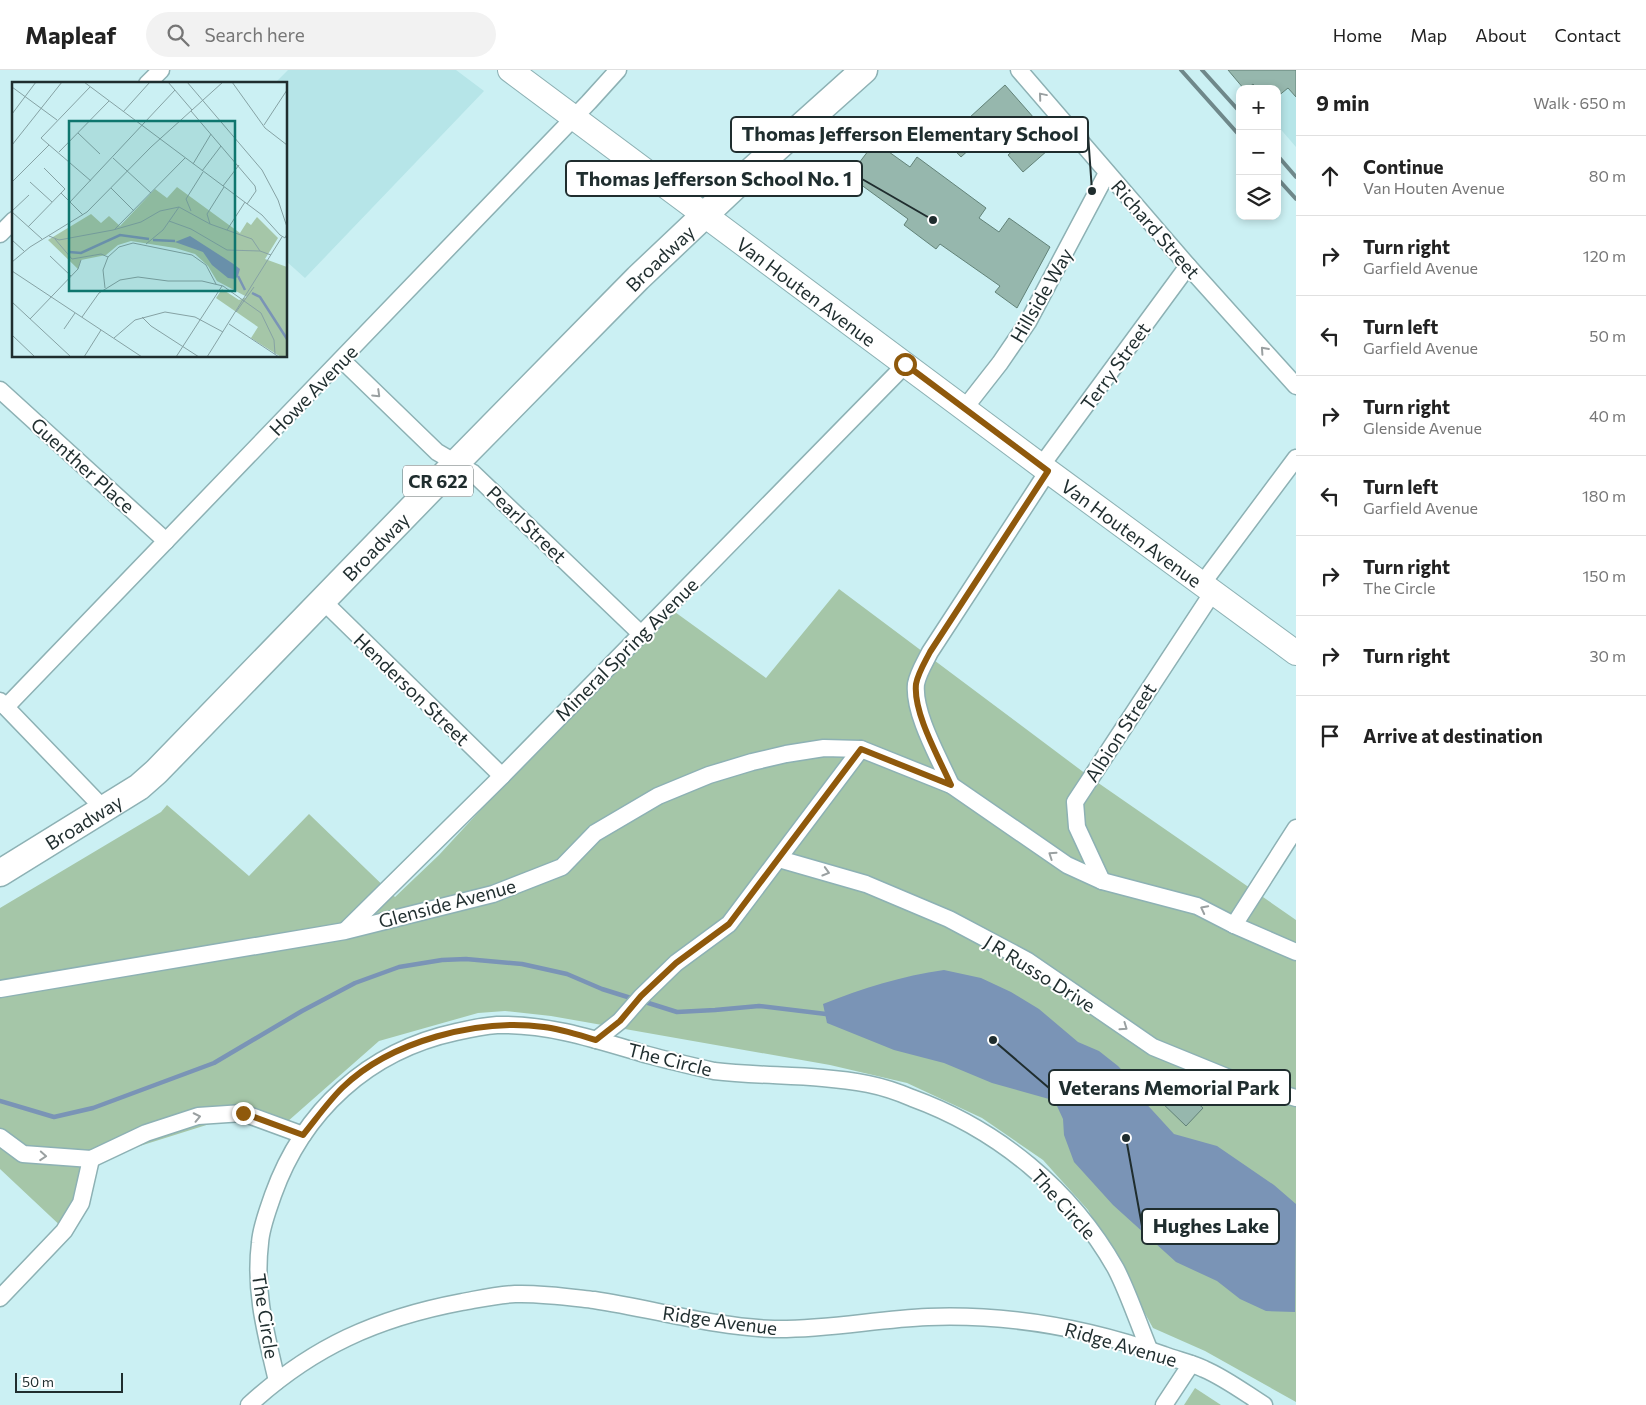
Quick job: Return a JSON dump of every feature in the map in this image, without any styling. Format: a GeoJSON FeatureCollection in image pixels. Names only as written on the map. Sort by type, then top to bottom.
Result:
{"type":"FeatureCollection","features":[{"type":"Feature","properties":{"kind":"main road","name":"Van Houten Avenue"},"geometry":{"type":"LineString","coordinates":[[510,70],[1044,469],[1296,653]]}},
{"type":"Feature","properties":{"kind":"main road","name":"Broadway"},"geometry":{"type":"LineString","coordinates":[[0,873],[139,787],[156,772],[638,278],[704,215],[864,70]]}},
{"type":"Feature","properties":{"kind":"street"},"geometry":{"type":"LineString","coordinates":[[150,82],[161,70]]}},
{"type":"Feature","properties":{"kind":"street","name":"Howe Avenue"},"geometry":{"type":"LineString","coordinates":[[3,704],[166,541],[342,360],[618,70]]}},
{"type":"Feature","properties":{"kind":"street","name":"Richard Street"},"geometry":{"type":"LineString","coordinates":[[1019,70],[1188,266],[1296,386]]}},
{"type":"Feature","properties":{"kind":"street","name":"Hillside Way"},"geometry":{"type":"LineString","coordinates":[[964,409],[1000,363],[1028,322],[1107,173]]}},
{"type":"Feature","properties":{"kind":"street"},"geometry":{"type":"LineString","coordinates":[[0,234],[12,222]]}},
{"type":"Feature","properties":{"kind":"street","name":"Terry Street"},"geometry":{"type":"LineString","coordinates":[[951,785],[921,717],[916,698],[916,683],[921,669],[1044,469],[1188,266]]}},
{"type":"Feature","properties":{"kind":"street","name":"Pearl Street"},"geometry":{"type":"LineString","coordinates":[[342,360],[437,452],[473,473],[641,634]]}},
{"type":"Feature","properties":{"kind":"street","name":"Mineral Spring Avenue"},"geometry":{"type":"LineString","coordinates":[[345,931],[502,776],[905,364]]}},
{"type":"Feature","properties":{"kind":"street","name":"Guenther Place"},"geometry":{"type":"LineString","coordinates":[[0,390],[166,541]]}},
{"type":"Feature","properties":{"kind":"street","name":"Albion Street"},"geometry":{"type":"LineString","coordinates":[[1102,881],[1078,827],[1074,802],[1208,588],[1296,458]]}},
{"type":"Feature","properties":{"kind":"street","name":"Henderson Street"},"geometry":{"type":"LineString","coordinates":[[323,601],[502,776]]}},
{"type":"Feature","properties":{"kind":"street"},"geometry":{"type":"LineString","coordinates":[[3,704],[104,809]]}},
{"type":"Feature","properties":{"kind":"street","name":"Glenside Avenue"},"geometry":{"type":"LineString","coordinates":[[0,989],[345,931],[493,894],[562,867],[595,832],[658,796],[709,775],[752,762],[824,748],[861,749],[951,785],[1067,865],[1102,881],[1197,906],[1234,925],[1296,952]]}},
{"type":"Feature","properties":{"kind":"street"},"geometry":{"type":"LineString","coordinates":[[596,1040],[620,1021],[641,996],[676,963],[729,924],[861,749]]}},
{"type":"Feature","properties":{"kind":"street"},"geometry":{"type":"LineString","coordinates":[[1234,925],[1296,828]]}},
{"type":"Feature","properties":{"kind":"street","name":"J R Russo Drive"},"geometry":{"type":"LineString","coordinates":[[779,859],[866,884],[950,919],[1028,961],[1153,1048],[1234,1080],[1296,1098]]}},
{"type":"Feature","properties":{"kind":"street","name":"The Circle"},"geometry":{"type":"LineString","coordinates":[[276,1381],[262,1319],[258,1268],[260,1240],[277,1183],[303,1135],[343,1087],[384,1058],[441,1035],[486,1026],[544,1027],[714,1071],[813,1076],[870,1084],[935,1106],[992,1137],[1048,1180],[1100,1243],[1117,1271],[1149,1350]]}},
{"type":"Feature","properties":{"kind":"street"},"geometry":{"type":"LineString","coordinates":[[0,1137],[23,1154],[91,1159],[146,1133],[198,1116],[243,1113],[303,1135]]}},
{"type":"Feature","properties":{"kind":"street"},"geometry":{"type":"LineString","coordinates":[[4,1287],[64,1231],[81,1203],[91,1159]]}},
{"type":"Feature","properties":{"kind":"street","name":"Ridge Avenue"},"geometry":{"type":"LineString","coordinates":[[248,1405],[276,1381],[319,1352],[369,1327],[424,1309],[514,1294],[536,1294],[596,1300],[734,1325],[771,1329],[925,1317],[970,1316],[1006,1318],[1076,1330],[1149,1350],[1191,1364],[1205,1369],[1264,1405]]}},
{"type":"Feature","properties":{"kind":"street"},"geometry":{"type":"LineString","coordinates":[[1164,1405],[1191,1364]]}},
{"type":"Feature","properties":{"kind":"shaded area"},"geometry":{"type":"Polygon","coordinates":[[[288,70],[456,70],[484,91],[305,278],[288,263],[288,82],[276,82],[288,70]]]}},
{"type":"Feature","properties":{"kind":"shaded area"},"geometry":{"type":"Polygon","coordinates":[[[1231,70],[1296,70],[1296,147],[1281,130],[1281,85],[1244,85],[1231,70]]]}},
{"type":"Feature","properties":{"kind":"shaded area"},"geometry":{"type":"Polygon","coordinates":[[[944,970],[981,978],[1011,992],[1039,1009],[1078,1042],[1099,1051],[1118,1066],[1133,1082],[1142,1099],[1174,1134],[1217,1146],[1274,1185],[1296,1204],[1295,1312],[1266,1311],[1240,1299],[1217,1281],[1176,1262],[1113,1205],[1074,1162],[1064,1135],[1063,1119],[1057,1106],[1049,1099],[992,1083],[944,1063],[894,1050],[827,1023],[823,1004],[883,983],[944,970]]]}},
{"type":"Feature","properties":{"kind":"green space"},"geometry":{"type":"Polygon","coordinates":[[[839,589],[1094,780],[1296,920],[1296,1402],[1205,1351],[1153,1328],[1088,1210],[1043,1160],[982,1118],[907,1083],[830,1065],[551,1016],[505,1011],[478,1013],[379,1041],[287,1122],[235,1116],[89,1162],[66,1231],[0,1169],[0,908],[161,812],[167,805],[249,876],[309,814],[395,897],[439,855],[668,607],[766,678],[839,589]]]}},
{"type":"Feature","properties":{"kind":"green space"},"geometry":{"type":"Polygon","coordinates":[[[1195,1388],[1221,1405],[1184,1405],[1195,1388]]]}},
{"type":"Feature","properties":{"kind":"building"},"geometry":{"type":"Polygon","coordinates":[[[1228,70],[1296,70],[1296,97],[1288,88],[1281,94],[1281,85],[1241,85],[1228,70]]]}},
{"type":"Feature","properties":{"kind":"building"},"geometry":{"type":"Polygon","coordinates":[[[1005,85],[1056,143],[1023,172],[1008,155],[1024,141],[1005,119],[980,139],[982,141],[961,157],[945,140],[1005,85]]]}},
{"type":"Feature","properties":{"kind":"building"},"geometry":{"type":"Polygon","coordinates":[[[875,142],[910,167],[917,157],[986,208],[979,218],[999,232],[1009,218],[1050,247],[1017,308],[995,292],[1000,286],[940,244],[936,249],[904,225],[908,219],[849,176],[875,142]]]}},
{"type":"Feature","properties":{"kind":"building"},"geometry":{"type":"Polygon","coordinates":[[[1172,1080],[1203,1108],[1186,1126],[1157,1098],[1172,1080]]]}},
{"type":"Feature","properties":{"kind":"waterway"},"geometry":{"type":"LineString","coordinates":[[0,1101],[54,1117],[93,1108],[214,1063],[302,1011],[355,983],[399,967],[442,960],[466,959],[522,964],[567,974],[602,989],[634,999]]}},
{"type":"Feature","properties":{"kind":"waterway"},"geometry":{"type":"LineString","coordinates":[[642,1001],[677,1012],[759,1006],[826,1014]]}},
{"type":"Feature","properties":{"kind":"railway"},"geometry":{"type":"LineString","coordinates":[[1181,70],[1236,132]]}},
{"type":"Feature","properties":{"kind":"railway"},"geometry":{"type":"LineString","coordinates":[[1202,70],[1236,108]]}},
{"type":"Feature","properties":{"kind":"railway"},"geometry":{"type":"LineString","coordinates":[[1281,160],[1296,177]]}},
{"type":"Feature","properties":{"kind":"railway"},"geometry":{"type":"LineString","coordinates":[[1281,182],[1296,199]]}},
{"type":"Feature","properties":{"kind":"place","name":"Thomas Jefferson Elementary School"},"geometry":{"type":"Point","coordinates":[1092,191]}},
{"type":"Feature","properties":{"kind":"place","name":"Thomas Jefferson School No. 1"},"geometry":{"type":"Point","coordinates":[933,220]}},
{"type":"Feature","properties":{"kind":"place","name":"Veterans Memorial Park"},"geometry":{"type":"Point","coordinates":[993,1040]}},
{"type":"Feature","properties":{"kind":"place","name":"Hughes Lake"},"geometry":{"type":"Point","coordinates":[1126,1138]}},
{"type":"Feature","properties":{"kind":"route"},"geometry":{"type":"LineString","coordinates":[[243,1113],[303,1135],[343,1087],[384,1058],[441,1035],[470,1029],[495,1025],[544,1027],[596,1040],[620,1021],[641,996],[676,963],[729,924],[861,749],[951,785],[921,717],[916,698],[916,683],[930,652],[1048,471],[905,364]]}}]}
